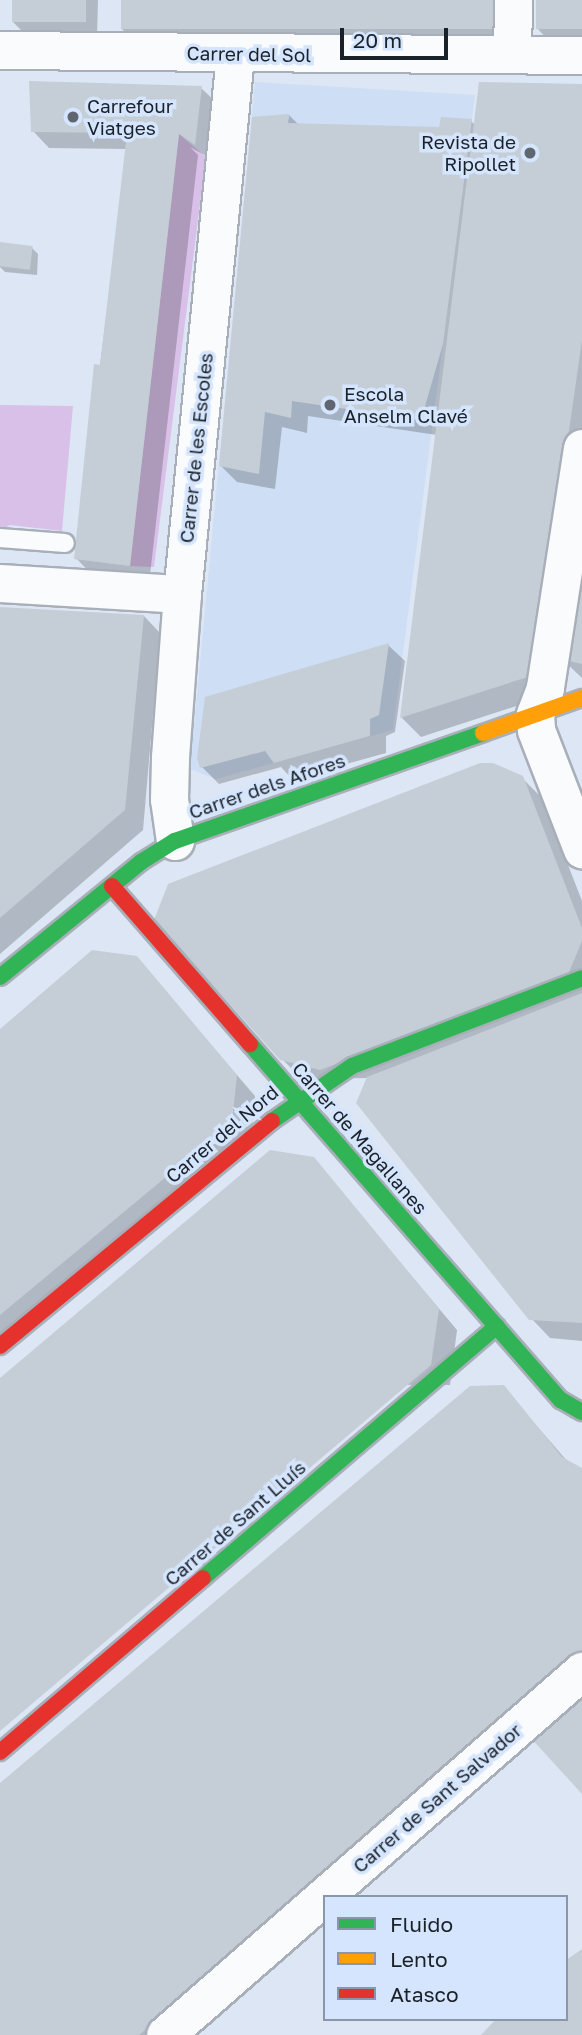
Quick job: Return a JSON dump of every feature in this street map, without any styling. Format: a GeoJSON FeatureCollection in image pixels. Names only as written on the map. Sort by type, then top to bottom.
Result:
{"type":"FeatureCollection","features":[{"type":"Feature","properties":{"kind":"street"},"geometry":{"type":"LineString","coordinates":[[512,54],[513,0]]}},
{"type":"Feature","properties":{"kind":"street","name":"Carrer del Sol"},"geometry":{"type":"LineString","coordinates":[[0,50],[234,55],[582,55]]}},
{"type":"Feature","properties":{"kind":"street","name":"Carrer de les Escoles"},"geometry":{"type":"LineString","coordinates":[[175,841],[169,799],[182,594],[234,55]]}},
{"type":"Feature","properties":{"kind":"street"},"geometry":{"type":"LineString","coordinates":[[582,447],[545,688],[535,714],[536,730],[582,849]]}},
{"type":"Feature","properties":{"kind":"street"},"geometry":{"type":"LineString","coordinates":[[8,577],[182,594]]}},
{"type":"Feature","properties":{"kind":"street","name":"Carrer dels Afores"},"geometry":{"type":"LineString","coordinates":[[0,977],[113,886],[175,841],[582,698]]}},
{"type":"Feature","properties":{"kind":"street","name":"Carrer de Magallanes"},"geometry":{"type":"LineString","coordinates":[[113,886],[561,1400],[582,1412]]}},
{"type":"Feature","properties":{"kind":"street","name":"Carrer del Nord"},"geometry":{"type":"LineString","coordinates":[[0,1346],[298,1098],[352,1066],[582,978]]}},
{"type":"Feature","properties":{"kind":"street","name":"Carrer de Sant Lluís"},"geometry":{"type":"LineString","coordinates":[[0,1752],[497,1326]]}},
{"type":"Feature","properties":{"kind":"street","name":"Carrer de Sant Salvador"},"geometry":{"type":"LineString","coordinates":[[325,1895],[582,1671]]}},
{"type":"Feature","properties":{"kind":"street","name":"Carrer de Sant Salvador"},"geometry":{"type":"LineString","coordinates":[[165,2035],[323,1897]]}},
{"type":"Feature","properties":{"kind":"lane"},"geometry":{"type":"LineString","coordinates":[[0,538],[65,543]]}},
{"type":"Feature","properties":{"kind":"shaded area","name":"Escola Anselm Clavé"},"geometry":{"type":"Polygon","coordinates":[[[255,82],[475,95],[393,730],[216,779],[190,769],[255,82]]]}},
{"type":"Feature","properties":{"kind":"shaded area"},"geometry":{"type":"Polygon","coordinates":[[[179,134],[206,157],[154,567],[130,566],[179,134]]]}},
{"type":"Feature","properties":{"kind":"shaded area"},"geometry":{"type":"Polygon","coordinates":[[[0,405],[73,406],[62,531],[10,525],[0,530],[0,405]]]}},
{"type":"Feature","properties":{"kind":"building"},"geometry":{"type":"Polygon","coordinates":[[[12,0],[86,0],[86,22],[12,22],[12,0]]]}},
{"type":"Feature","properties":{"kind":"building"},"geometry":{"type":"Polygon","coordinates":[[[121,0],[493,0],[493,29],[121,29],[121,0]]]}},
{"type":"Feature","properties":{"kind":"building"},"geometry":{"type":"Polygon","coordinates":[[[536,0],[582,0],[582,29],[536,29],[536,0]]]}},
{"type":"Feature","properties":{"kind":"building"},"geometry":{"type":"Polygon","coordinates":[[[29,81],[202,86],[195,145],[179,134],[130,566],[74,559],[94,364],[100,365],[127,133],[31,132],[29,81]]]}},
{"type":"Feature","properties":{"kind":"building"},"geometry":{"type":"Polygon","coordinates":[[[479,82],[582,84],[582,340],[534,675],[400,718],[479,82]]]}},
{"type":"Feature","properties":{"kind":"building"},"geometry":{"type":"Polygon","coordinates":[[[289,114],[288,123],[439,127],[441,117],[472,119],[443,344],[421,420],[292,401],[291,418],[265,412],[259,474],[219,466],[252,117],[289,114]]]}},
{"type":"Feature","properties":{"kind":"building"},"geometry":{"type":"Polygon","coordinates":[[[0,242],[33,246],[30,270],[0,266],[0,242]]]}},
{"type":"Feature","properties":{"kind":"building"},"geometry":{"type":"Polygon","coordinates":[[[582,528],[582,664],[560,659],[582,528]]]}},
{"type":"Feature","properties":{"kind":"building"},"geometry":{"type":"Polygon","coordinates":[[[0,607],[144,615],[125,810],[0,918],[0,607]]]}},
{"type":"Feature","properties":{"kind":"building"},"geometry":{"type":"Polygon","coordinates":[[[389,643],[379,715],[370,719],[370,736],[274,763],[265,751],[200,768],[197,758],[205,697],[389,643]]]}},
{"type":"Feature","properties":{"kind":"building"},"geometry":{"type":"Polygon","coordinates":[[[480,763],[493,763],[523,776],[582,928],[582,941],[567,977],[320,1070],[280,1060],[154,920],[168,884],[480,763]]]}},
{"type":"Feature","properties":{"kind":"building"},"geometry":{"type":"Polygon","coordinates":[[[92,950],[137,956],[237,1075],[232,1122],[0,1315],[0,1029],[92,950]]]}},
{"type":"Feature","properties":{"kind":"building"},"geometry":{"type":"Polygon","coordinates":[[[582,993],[582,1323],[529,1320],[356,1103],[367,1077],[582,993]]]}},
{"type":"Feature","properties":{"kind":"building"},"geometry":{"type":"Polygon","coordinates":[[[270,1150],[314,1157],[439,1309],[431,1365],[0,1731],[0,1378],[270,1150]]]}},
{"type":"Feature","properties":{"kind":"building"},"geometry":{"type":"Polygon","coordinates":[[[504,1385],[562,1457],[582,1468],[582,1654],[139,2035],[0,2035],[0,1783],[470,1386],[504,1385]]]}},
{"type":"Feature","properties":{"kind":"building"},"geometry":{"type":"Polygon","coordinates":[[[582,1696],[582,1794],[529,1736],[582,1696]]]}},
{"type":"Feature","properties":{"kind":"building"},"geometry":{"type":"Polygon","coordinates":[[[582,1949],[582,2035],[481,2035],[494,2021],[568,2021],[568,1959],[582,1949]]]}},
{"type":"Feature","properties":{"kind":"traffic: fast"},"geometry":{"type":"LineString","coordinates":[[0,977],[141,862],[175,841],[483,733]]}},
{"type":"Feature","properties":{"kind":"traffic: fast"},"geometry":{"type":"LineString","coordinates":[[272,1121],[352,1066],[582,978]]}},
{"type":"Feature","properties":{"kind":"traffic: fast"},"geometry":{"type":"LineString","coordinates":[[250,1044],[561,1400],[582,1412]]}},
{"type":"Feature","properties":{"kind":"traffic: fast"},"geometry":{"type":"LineString","coordinates":[[203,1578],[497,1326]]}},
{"type":"Feature","properties":{"kind":"traffic: slow"},"geometry":{"type":"LineString","coordinates":[[483,733],[582,698]]}},
{"type":"Feature","properties":{"kind":"traffic: jam"},"geometry":{"type":"LineString","coordinates":[[112,886],[250,1044]]}},
{"type":"Feature","properties":{"kind":"traffic: jam"},"geometry":{"type":"LineString","coordinates":[[0,1346],[272,1121]]}},
{"type":"Feature","properties":{"kind":"traffic: jam"},"geometry":{"type":"LineString","coordinates":[[0,1752],[203,1578]]}},
{"type":"Feature","properties":{"kind":"place","name":"Carrefour Viatges"},"geometry":{"type":"Point","coordinates":[73,117]}},
{"type":"Feature","properties":{"kind":"place","name":"Revista de Ripollet"},"geometry":{"type":"Point","coordinates":[530,153]}},
{"type":"Feature","properties":{"kind":"place","name":"Escola Anselm Clavé"},"geometry":{"type":"Point","coordinates":[330,405]}}]}
